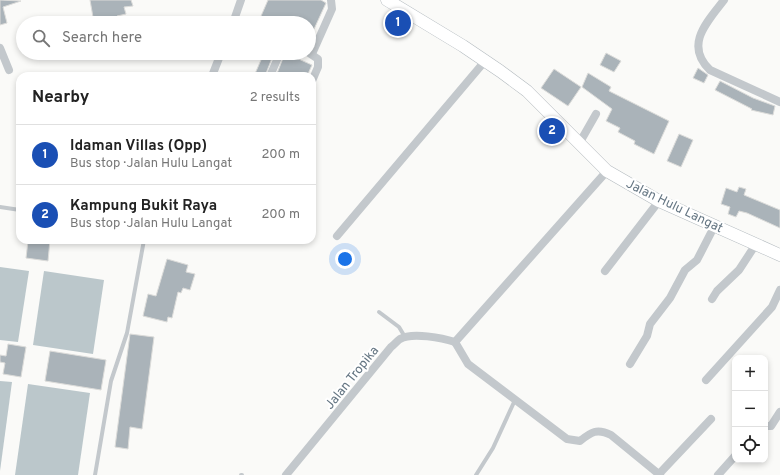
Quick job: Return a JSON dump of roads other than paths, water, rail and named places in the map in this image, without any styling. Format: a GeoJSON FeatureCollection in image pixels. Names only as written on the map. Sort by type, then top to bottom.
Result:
{"type":"FeatureCollection","features":[{"type":"Feature","properties":{"kind":"main road","name":"Jalan Hulu Langat"},"geometry":{"type":"LineString","coordinates":[[387,0],[485,61],[527,91],[580,142],[607,171],[660,201],[780,255]]}},
{"type":"Feature","properties":{"kind":"street"},"geometry":{"type":"LineString","coordinates":[[238,16],[242,0]]}},
{"type":"Feature","properties":{"kind":"street"},"geometry":{"type":"LineString","coordinates":[[316,41],[332,9],[331,0]]}},
{"type":"Feature","properties":{"kind":"street"},"geometry":{"type":"LineString","coordinates":[[724,0],[701,29],[699,41],[703,64],[710,70],[780,102]]}},
{"type":"Feature","properties":{"kind":"street"},"geometry":{"type":"LineString","coordinates":[[0,48],[9,70]]}},
{"type":"Feature","properties":{"kind":"street"},"geometry":{"type":"LineString","coordinates":[[316,58],[318,59],[318,67],[316,72]]}},
{"type":"Feature","properties":{"kind":"street"},"geometry":{"type":"LineString","coordinates":[[214,72],[218,60]]}},
{"type":"Feature","properties":{"kind":"street"},"geometry":{"type":"LineString","coordinates":[[272,72],[277,60]]}},
{"type":"Feature","properties":{"kind":"street"},"geometry":{"type":"LineString","coordinates":[[337,236],[485,61]]}},
{"type":"Feature","properties":{"kind":"street"},"geometry":{"type":"LineString","coordinates":[[580,142],[596,114]]}},
{"type":"Feature","properties":{"kind":"street"},"geometry":{"type":"LineString","coordinates":[[456,342],[607,171]]}},
{"type":"Feature","properties":{"kind":"street"},"geometry":{"type":"LineString","coordinates":[[605,271],[660,201]]}},
{"type":"Feature","properties":{"kind":"street"},"geometry":{"type":"LineString","coordinates":[[630,364],[647,336],[650,324],[670,298],[684,270],[697,260],[715,225]]}},
{"type":"Feature","properties":{"kind":"street"},"geometry":{"type":"LineString","coordinates":[[712,299],[717,291],[739,270],[756,244]]}},
{"type":"Feature","properties":{"kind":"street"},"geometry":{"type":"LineString","coordinates":[[706,380],[772,307],[780,290]]}},
{"type":"Feature","properties":{"kind":"street"},"geometry":{"type":"LineString","coordinates":[[405,337],[410,335],[456,342],[468,364],[571,441],[580,441],[593,431],[598,430],[611,435],[659,475],[711,419]]}},
{"type":"Feature","properties":{"kind":"street","name":"Jalan Tropika"},"geometry":{"type":"LineString","coordinates":[[286,475],[391,347],[400,339],[405,337]]}},
{"type":"Feature","properties":{"kind":"street"},"geometry":{"type":"LineString","coordinates":[[768,426],[771,426],[780,412]]}},
{"type":"Feature","properties":{"kind":"street"},"geometry":{"type":"LineString","coordinates":[[718,475],[732,459]]}},
{"type":"Feature","properties":{"kind":"lane"},"geometry":{"type":"LineString","coordinates":[[0,207],[16,209]]}},
{"type":"Feature","properties":{"kind":"lane"},"geometry":{"type":"LineString","coordinates":[[95,475],[111,381],[127,333],[143,244]]}},
{"type":"Feature","properties":{"kind":"lane"},"geometry":{"type":"LineString","coordinates":[[379,312],[399,327],[405,337]]}},
{"type":"Feature","properties":{"kind":"lane"},"geometry":{"type":"LineString","coordinates":[[476,475],[493,448],[515,400]]}},
{"type":"Feature","properties":{"kind":"place","name":"Idaman Villas (Opp)"},"geometry":{"type":"Point","coordinates":[398,23]}},
{"type":"Feature","properties":{"kind":"place","name":"Kampung Bukit Raya"},"geometry":{"type":"Point","coordinates":[552,131]}}]}
